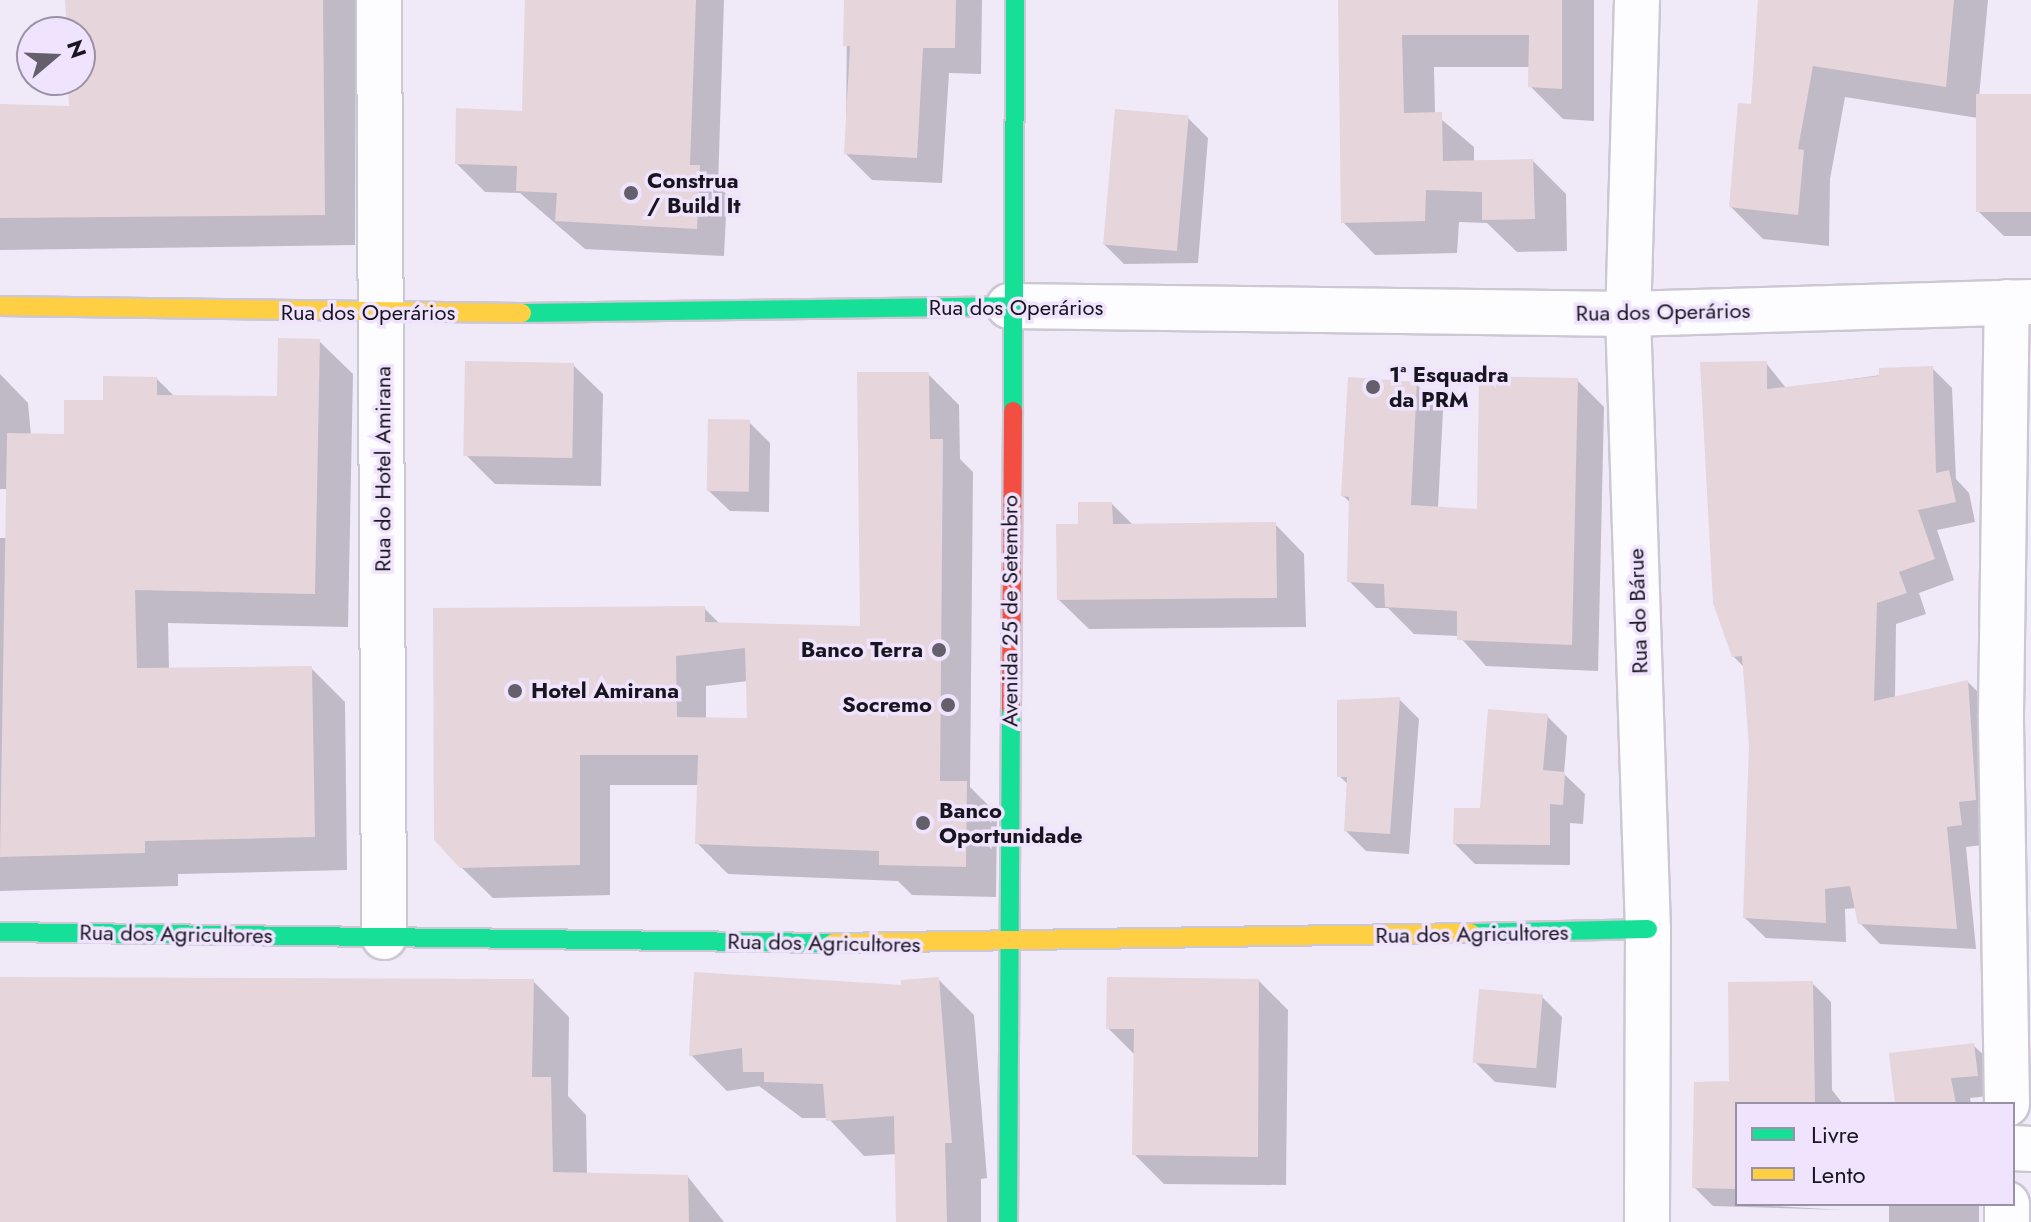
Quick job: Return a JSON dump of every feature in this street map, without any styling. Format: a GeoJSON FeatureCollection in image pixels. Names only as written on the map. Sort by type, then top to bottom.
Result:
{"type":"FeatureCollection","features":[{"type":"Feature","properties":{"kind":"street","name":"Rua do Hotel Amirana"},"geometry":{"type":"LineString","coordinates":[[379,0],[384,937]]}},
{"type":"Feature","properties":{"kind":"street","name":"Avenida 25 de Setembro"},"geometry":{"type":"LineString","coordinates":[[1008,1222],[1011,945],[1009,306],[1015,0]]}},
{"type":"Feature","properties":{"kind":"street","name":"Rua do Bárue"},"geometry":{"type":"LineString","coordinates":[[1637,0],[1628,314],[1648,929],[1647,1222]]}},
{"type":"Feature","properties":{"kind":"street","name":"Rua dos Operários"},"geometry":{"type":"LineString","coordinates":[[0,306],[382,315],[1009,306],[1628,314],[2019,302]]}},
{"type":"Feature","properties":{"kind":"street"},"geometry":{"type":"LineString","coordinates":[[2007,1102],[2001,714],[2019,302]]}},
{"type":"Feature","properties":{"kind":"street","name":"Rua dos Agricultores"},"geometry":{"type":"LineString","coordinates":[[0,932],[1011,945],[1648,929]]}},
{"type":"Feature","properties":{"kind":"building"},"geometry":{"type":"Polygon","coordinates":[[[65,0],[323,0],[325,215],[0,218],[0,104],[69,106],[69,96],[96,96],[96,16],[66,16],[65,0]]]}},
{"type":"Feature","properties":{"kind":"building"},"geometry":{"type":"Polygon","coordinates":[[[525,0],[696,0],[690,165],[700,165],[697,229],[555,221],[557,193],[516,191],[517,166],[455,164],[456,108],[522,111],[525,0]]]}},
{"type":"Feature","properties":{"kind":"building"},"geometry":{"type":"Polygon","coordinates":[[[844,0],[956,0],[955,48],[923,48],[917,158],[844,154],[850,46],[843,46],[844,0]]]}},
{"type":"Feature","properties":{"kind":"building"},"geometry":{"type":"Polygon","coordinates":[[[1338,0],[1562,0],[1562,89],[1528,87],[1529,35],[1402,35],[1404,113],[1442,112],[1443,161],[1533,159],[1535,219],[1482,220],[1482,192],[1426,190],[1425,221],[1341,223],[1338,0]]]}},
{"type":"Feature","properties":{"kind":"building"},"geometry":{"type":"Polygon","coordinates":[[[1758,0],[1954,0],[1946,87],[1813,66],[1798,149],[1804,150],[1798,215],[1729,207],[1738,103],[1751,104],[1758,0]]]}},
{"type":"Feature","properties":{"kind":"building"},"geometry":{"type":"Polygon","coordinates":[[[1976,94],[2031,94],[2031,212],[1976,212],[1976,94]]]}},
{"type":"Feature","properties":{"kind":"building"},"geometry":{"type":"Polygon","coordinates":[[[1115,109],[1189,115],[1177,251],[1103,244],[1115,109]]]}},
{"type":"Feature","properties":{"kind":"building"},"geometry":{"type":"Polygon","coordinates":[[[278,338],[320,339],[315,594],[135,590],[137,668],[312,666],[315,837],[145,841],[145,853],[0,857],[7,433],[64,434],[64,400],[103,400],[103,376],[157,377],[157,395],[277,396],[278,338]]]}},
{"type":"Feature","properties":{"kind":"building"},"geometry":{"type":"Polygon","coordinates":[[[465,361],[574,363],[572,458],[463,456],[465,361]]]}},
{"type":"Feature","properties":{"kind":"building"},"geometry":{"type":"Polygon","coordinates":[[[1767,361],[1767,389],[1879,376],[1879,368],[1933,366],[1936,473],[1949,470],[1956,502],[1918,510],[1935,559],[1899,572],[1907,593],[1877,603],[1874,701],[1968,680],[1976,800],[1959,802],[1962,825],[1947,827],[1957,929],[1858,924],[1850,886],[1825,889],[1826,923],[1743,918],[1749,746],[1742,656],[1732,657],[1713,603],[1700,362],[1767,361]]]}},
{"type":"Feature","properties":{"kind":"building"},"geometry":{"type":"Polygon","coordinates":[[[857,372],[929,372],[930,439],[943,439],[940,781],[967,781],[966,867],[879,865],[879,851],[695,844],[698,755],[580,755],[580,865],[460,868],[434,840],[433,608],[705,606],[705,622],[860,626],[857,372]],[[745,648],[676,656],[677,717],[747,718],[745,648]]]}},
{"type":"Feature","properties":{"kind":"building"},"geometry":{"type":"Polygon","coordinates":[[[1479,376],[1578,378],[1572,645],[1457,640],[1457,611],[1385,607],[1384,584],[1347,582],[1349,497],[1341,496],[1348,377],[1417,382],[1411,505],[1477,509],[1479,376]]]}},
{"type":"Feature","properties":{"kind":"building"},"geometry":{"type":"Polygon","coordinates":[[[708,419],[750,420],[749,492],[707,491],[708,419]]]}},
{"type":"Feature","properties":{"kind":"building"},"geometry":{"type":"Polygon","coordinates":[[[1078,502],[1112,502],[1113,524],[1276,522],[1277,598],[1057,600],[1056,524],[1078,524],[1078,502]]]}},
{"type":"Feature","properties":{"kind":"building"},"geometry":{"type":"Polygon","coordinates":[[[1400,697],[1390,834],[1344,831],[1347,777],[1337,777],[1337,700],[1400,697]]]}},
{"type":"Feature","properties":{"kind":"building"},"geometry":{"type":"Polygon","coordinates":[[[1488,709],[1548,714],[1543,770],[1565,772],[1563,805],[1550,804],[1550,845],[1453,844],[1454,808],[1480,808],[1488,709]]]}},
{"type":"Feature","properties":{"kind":"building"},"geometry":{"type":"Polygon","coordinates":[[[694,972],[901,985],[901,980],[939,977],[952,1143],[945,1143],[947,1222],[896,1222],[894,1116],[826,1121],[823,1084],[764,1082],[764,1072],[743,1072],[742,1048],[689,1056],[694,972]]]}},
{"type":"Feature","properties":{"kind":"building"},"geometry":{"type":"Polygon","coordinates":[[[0,977],[534,979],[532,1077],[551,1077],[553,1172],[688,1175],[689,1222],[0,1222],[0,977]]]}},
{"type":"Feature","properties":{"kind":"building"},"geometry":{"type":"Polygon","coordinates":[[[1107,977],[1259,979],[1258,1157],[1132,1155],[1134,1029],[1106,1029],[1107,977]]]}},
{"type":"Feature","properties":{"kind":"building"},"geometry":{"type":"Polygon","coordinates":[[[1813,981],[1815,1102],[1735,1102],[1735,1189],[1692,1188],[1694,1082],[1729,1081],[1728,982],[1813,981]]]}},
{"type":"Feature","properties":{"kind":"building"},"geometry":{"type":"Polygon","coordinates":[[[1479,989],[1543,995],[1536,1068],[1473,1063],[1479,989]]]}},
{"type":"Feature","properties":{"kind":"building"},"geometry":{"type":"Polygon","coordinates":[[[1974,1043],[1978,1076],[1951,1078],[1956,1102],[1895,1102],[1889,1053],[1974,1043]]]}},
{"type":"Feature","properties":{"kind":"traffic: fast"},"geometry":{"type":"LineString","coordinates":[[1013,411],[1015,0]]}},
{"type":"Feature","properties":{"kind":"traffic: fast"},"geometry":{"type":"LineString","coordinates":[[522,313],[1009,306]]}},
{"type":"Feature","properties":{"kind":"traffic: fast"},"geometry":{"type":"LineString","coordinates":[[1008,1222],[1011,707]]}},
{"type":"Feature","properties":{"kind":"traffic: fast"},"geometry":{"type":"LineString","coordinates":[[1471,933],[1648,929]]}},
{"type":"Feature","properties":{"kind":"traffic: fast"},"geometry":{"type":"LineString","coordinates":[[0,932],[833,943]]}},
{"type":"Feature","properties":{"kind":"traffic: slow"},"geometry":{"type":"LineString","coordinates":[[0,306],[522,313]]}},
{"type":"Feature","properties":{"kind":"traffic: slow"},"geometry":{"type":"LineString","coordinates":[[833,943],[1471,933]]}},
{"type":"Feature","properties":{"kind":"traffic: jam"},"geometry":{"type":"LineString","coordinates":[[1011,707],[1013,411]]}},
{"type":"Feature","properties":{"kind":"place","name":"Construa / Build It"},"geometry":{"type":"Point","coordinates":[631,193]}},
{"type":"Feature","properties":{"kind":"place","name":"1ª Esquadra da PRM"},"geometry":{"type":"Point","coordinates":[1373,387]}},
{"type":"Feature","properties":{"kind":"place","name":"Banco Terra"},"geometry":{"type":"Point","coordinates":[939,650]}},
{"type":"Feature","properties":{"kind":"place","name":"Hotel Amirana"},"geometry":{"type":"Point","coordinates":[515,691]}},
{"type":"Feature","properties":{"kind":"place","name":"Socremo"},"geometry":{"type":"Point","coordinates":[948,705]}},
{"type":"Feature","properties":{"kind":"place","name":"Banco Oportunidade"},"geometry":{"type":"Point","coordinates":[923,823]}}]}
